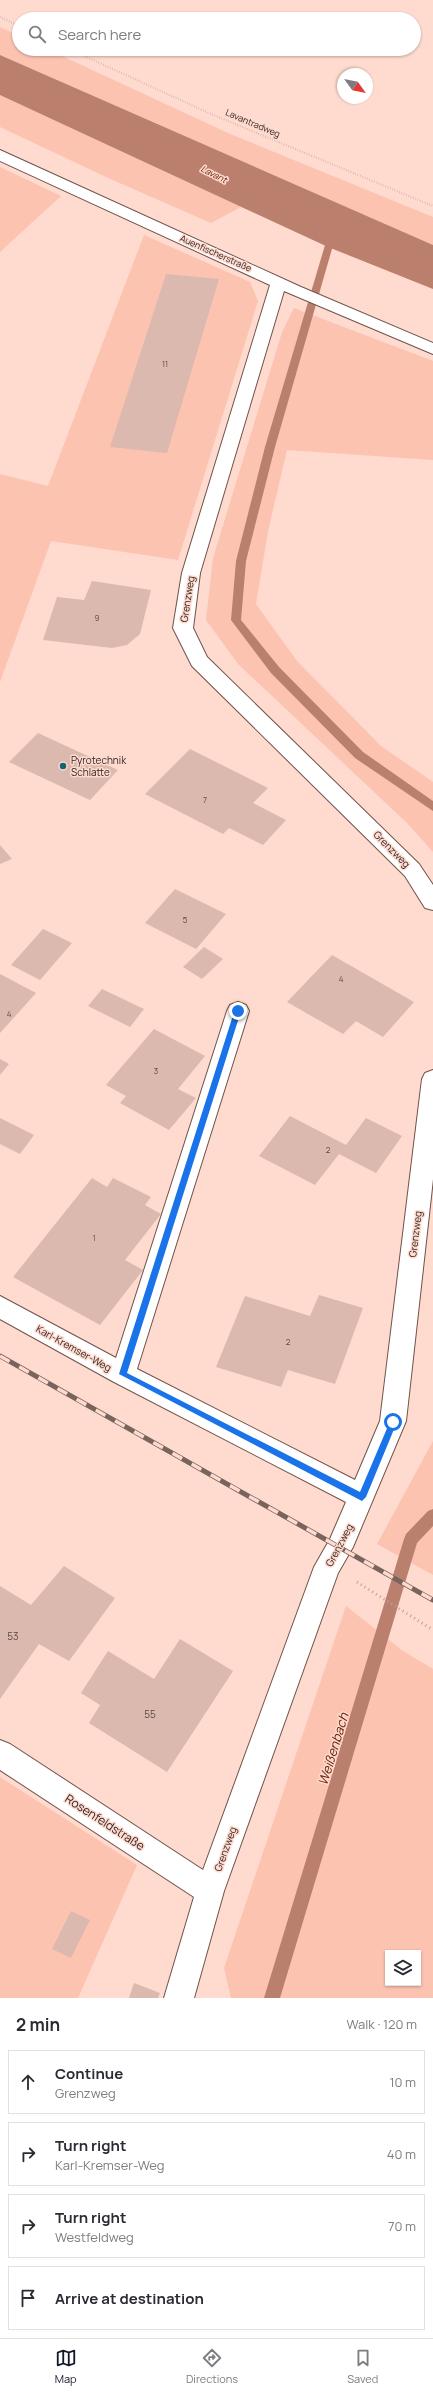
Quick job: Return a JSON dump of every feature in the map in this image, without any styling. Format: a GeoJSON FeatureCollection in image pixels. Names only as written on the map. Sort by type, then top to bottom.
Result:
{"type":"FeatureCollection","features":[{"type":"Feature","properties":{"kind":"street","name":"Auenfischerstraße"},"geometry":{"type":"LineString","coordinates":[[0,155],[335,308],[433,349]]}},
{"type":"Feature","properties":{"kind":"street","name":"Grenzweg"},"geometry":{"type":"LineString","coordinates":[[279,282],[191,573],[183,628],[199,662],[412,870],[433,902]]}},
{"type":"Feature","properties":{"kind":"street"},"geometry":{"type":"LineString","coordinates":[[122,1374],[238,1011]]}},
{"type":"Feature","properties":{"kind":"street","name":"Grenzweg"},"geometry":{"type":"LineString","coordinates":[[179,1998],[210,1891],[327,1567],[340,1547],[393,1422],[433,1079]]}},
{"type":"Feature","properties":{"kind":"street","name":"Karl-Kremser-Weg"},"geometry":{"type":"LineString","coordinates":[[0,1307],[122,1374],[362,1497]]}},
{"type":"Feature","properties":{"kind":"street","name":"Rosenfeldstraße"},"geometry":{"type":"LineString","coordinates":[[0,1754],[210,1891]]}},
{"type":"Feature","properties":{"kind":"path"},"geometry":{"type":"LineString","coordinates":[[0,17],[12,23]]}},
{"type":"Feature","properties":{"kind":"path","name":"Lavantradweg"},"geometry":{"type":"LineString","coordinates":[[85,56],[211,114],[433,206]]}},
{"type":"Feature","properties":{"kind":"path"},"geometry":{"type":"LineString","coordinates":[[356,1581],[433,1630]]}},
{"type":"Feature","properties":{"kind":"shaded area"},"geometry":{"type":"Polygon","coordinates":[[[0,27],[12,33],[12,56],[62,56],[228,133],[433,217],[433,245],[0,55],[0,27]]]}},
{"type":"Feature","properties":{"kind":"shaded area"},"geometry":{"type":"Polygon","coordinates":[[[0,95],[243,206],[211,223],[106,177],[0,127],[0,95]]]}},
{"type":"Feature","properties":{"kind":"shaded area"},"geometry":{"type":"Polygon","coordinates":[[[0,167],[61,196],[0,252],[0,167]]]}},
{"type":"Feature","properties":{"kind":"shaded area"},"geometry":{"type":"Polygon","coordinates":[[[144,235],[250,282],[258,301],[178,560],[51,541],[0,682],[0,474],[48,486],[144,235]]]}},
{"type":"Feature","properties":{"kind":"shaded area"},"geometry":{"type":"Polygon","coordinates":[[[294,308],[433,361],[433,460],[287,450],[268,531],[256,604],[297,661],[381,746],[433,782],[433,852],[407,823],[238,664],[206,620],[213,558],[282,332],[294,308]]]}},
{"type":"Feature","properties":{"kind":"shaded area"},"geometry":{"type":"Polygon","coordinates":[[[433,1441],[433,1575],[377,1544],[433,1441]]]}},
{"type":"Feature","properties":{"kind":"shaded area"},"geometry":{"type":"Polygon","coordinates":[[[346,1606],[403,1651],[433,1669],[433,1998],[231,1998],[224,1968],[346,1606]]]}},
{"type":"Feature","properties":{"kind":"shaded area"},"geometry":{"type":"Polygon","coordinates":[[[0,1777],[137,1865],[78,1998],[0,1998],[0,1777]]]}},
{"type":"Feature","properties":{"kind":"water","name":"Lavant"},"geometry":{"type":"Polygon","coordinates":[[[0,55],[433,245],[433,289],[328,247],[0,95],[0,55]]]}},
{"type":"Feature","properties":{"kind":"building"},"geometry":{"type":"Polygon","coordinates":[[[166,274],[219,279],[167,453],[110,447],[166,274]]]}},
{"type":"Feature","properties":{"kind":"building"},"geometry":{"type":"Polygon","coordinates":[[[92,581],[151,590],[140,634],[127,645],[112,648],[43,640],[57,597],[84,600],[92,581]]]}},
{"type":"Feature","properties":{"kind":"building","name":"Pyrotechnik Schlatte"},"geometry":{"type":"Polygon","coordinates":[[[38,733],[118,770],[90,800],[9,762],[38,733]]]}},
{"type":"Feature","properties":{"kind":"building"},"geometry":{"type":"Polygon","coordinates":[[[190,749],[268,788],[253,803],[286,820],[263,845],[229,828],[223,834],[145,794],[190,749]]]}},
{"type":"Feature","properties":{"kind":"building"},"geometry":{"type":"Polygon","coordinates":[[[0,845],[12,859],[0,864],[0,845]]]}},
{"type":"Feature","properties":{"kind":"building"},"geometry":{"type":"Polygon","coordinates":[[[175,889],[226,914],[196,949],[145,923],[175,889]]]}},
{"type":"Feature","properties":{"kind":"building"},"geometry":{"type":"Polygon","coordinates":[[[43,929],[72,943],[40,980],[11,965],[43,929]]]}},
{"type":"Feature","properties":{"kind":"building"},"geometry":{"type":"Polygon","coordinates":[[[204,947],[223,959],[202,979],[183,967],[204,947]]]}},
{"type":"Feature","properties":{"kind":"building"},"geometry":{"type":"Polygon","coordinates":[[[332,955],[414,1002],[383,1037],[356,1021],[343,1034],[287,1002],[332,955]]]}},
{"type":"Feature","properties":{"kind":"building"},"geometry":{"type":"Polygon","coordinates":[[[0,974],[36,993],[0,1033],[0,974]]]}},
{"type":"Feature","properties":{"kind":"building"},"geometry":{"type":"Polygon","coordinates":[[[102,989],[144,1009],[130,1027],[88,1006],[102,989]]]}},
{"type":"Feature","properties":{"kind":"building"},"geometry":{"type":"Polygon","coordinates":[[[154,1029],[205,1056],[178,1089],[196,1098],[169,1130],[120,1103],[126,1096],[106,1085],[154,1029]]]}},
{"type":"Feature","properties":{"kind":"building"},"geometry":{"type":"Polygon","coordinates":[[[0,1059],[9,1064],[0,1075],[0,1059]]]}},
{"type":"Feature","properties":{"kind":"building"},"geometry":{"type":"Polygon","coordinates":[[[290,1116],[346,1145],[366,1118],[402,1136],[376,1173],[339,1154],[315,1185],[259,1156],[290,1116]]]}},
{"type":"Feature","properties":{"kind":"building"},"geometry":{"type":"Polygon","coordinates":[[[0,1118],[34,1135],[20,1154],[0,1144],[0,1118]]]}},
{"type":"Feature","properties":{"kind":"building"},"geometry":{"type":"Polygon","coordinates":[[[92,1178],[107,1187],[113,1178],[151,1197],[145,1205],[161,1214],[125,1260],[143,1270],[100,1325],[13,1277],[92,1178]]]}},
{"type":"Feature","properties":{"kind":"building"},"geometry":{"type":"Polygon","coordinates":[[[319,1295],[363,1308],[335,1384],[288,1370],[281,1387],[216,1367],[245,1296],[310,1316],[319,1295]]]}},
{"type":"Feature","properties":{"kind":"building"},"geometry":{"type":"Polygon","coordinates":[[[64,1566],[115,1598],[69,1661],[39,1644],[0,1699],[0,1586],[31,1605],[64,1566]]]}},
{"type":"Feature","properties":{"kind":"building"},"geometry":{"type":"Polygon","coordinates":[[[180,1639],[233,1671],[167,1772],[89,1723],[100,1705],[81,1693],[108,1651],[154,1679],[180,1639]]]}},
{"type":"Feature","properties":{"kind":"building"},"geometry":{"type":"Polygon","coordinates":[[[71,1911],[90,1920],[71,1958],[52,1949],[71,1911]]]}},
{"type":"Feature","properties":{"kind":"building"},"geometry":{"type":"Polygon","coordinates":[[[134,1983],[160,1993],[158,1998],[129,1998],[134,1983]]]}},
{"type":"Feature","properties":{"kind":"waterway"},"geometry":{"type":"LineString","coordinates":[[332,235],[270,447],[241,561],[236,620],[275,670],[359,755],[433,807]]}},
{"type":"Feature","properties":{"kind":"waterway","name":"Weißenbach"},"geometry":{"type":"LineString","coordinates":[[272,1998],[411,1539],[433,1516]]}},
{"type":"Feature","properties":{"kind":"railway"},"geometry":{"type":"LineString","coordinates":[[0,1356],[433,1600]]}},
{"type":"Feature","properties":{"kind":"place","name":"Pyrotechnik Schlatte"},"geometry":{"type":"Point","coordinates":[63,766]}},
{"type":"Feature","properties":{"kind":"route"},"geometry":{"type":"LineString","coordinates":[[238,1011],[122,1374],[362,1497],[393,1422]]}}]}
